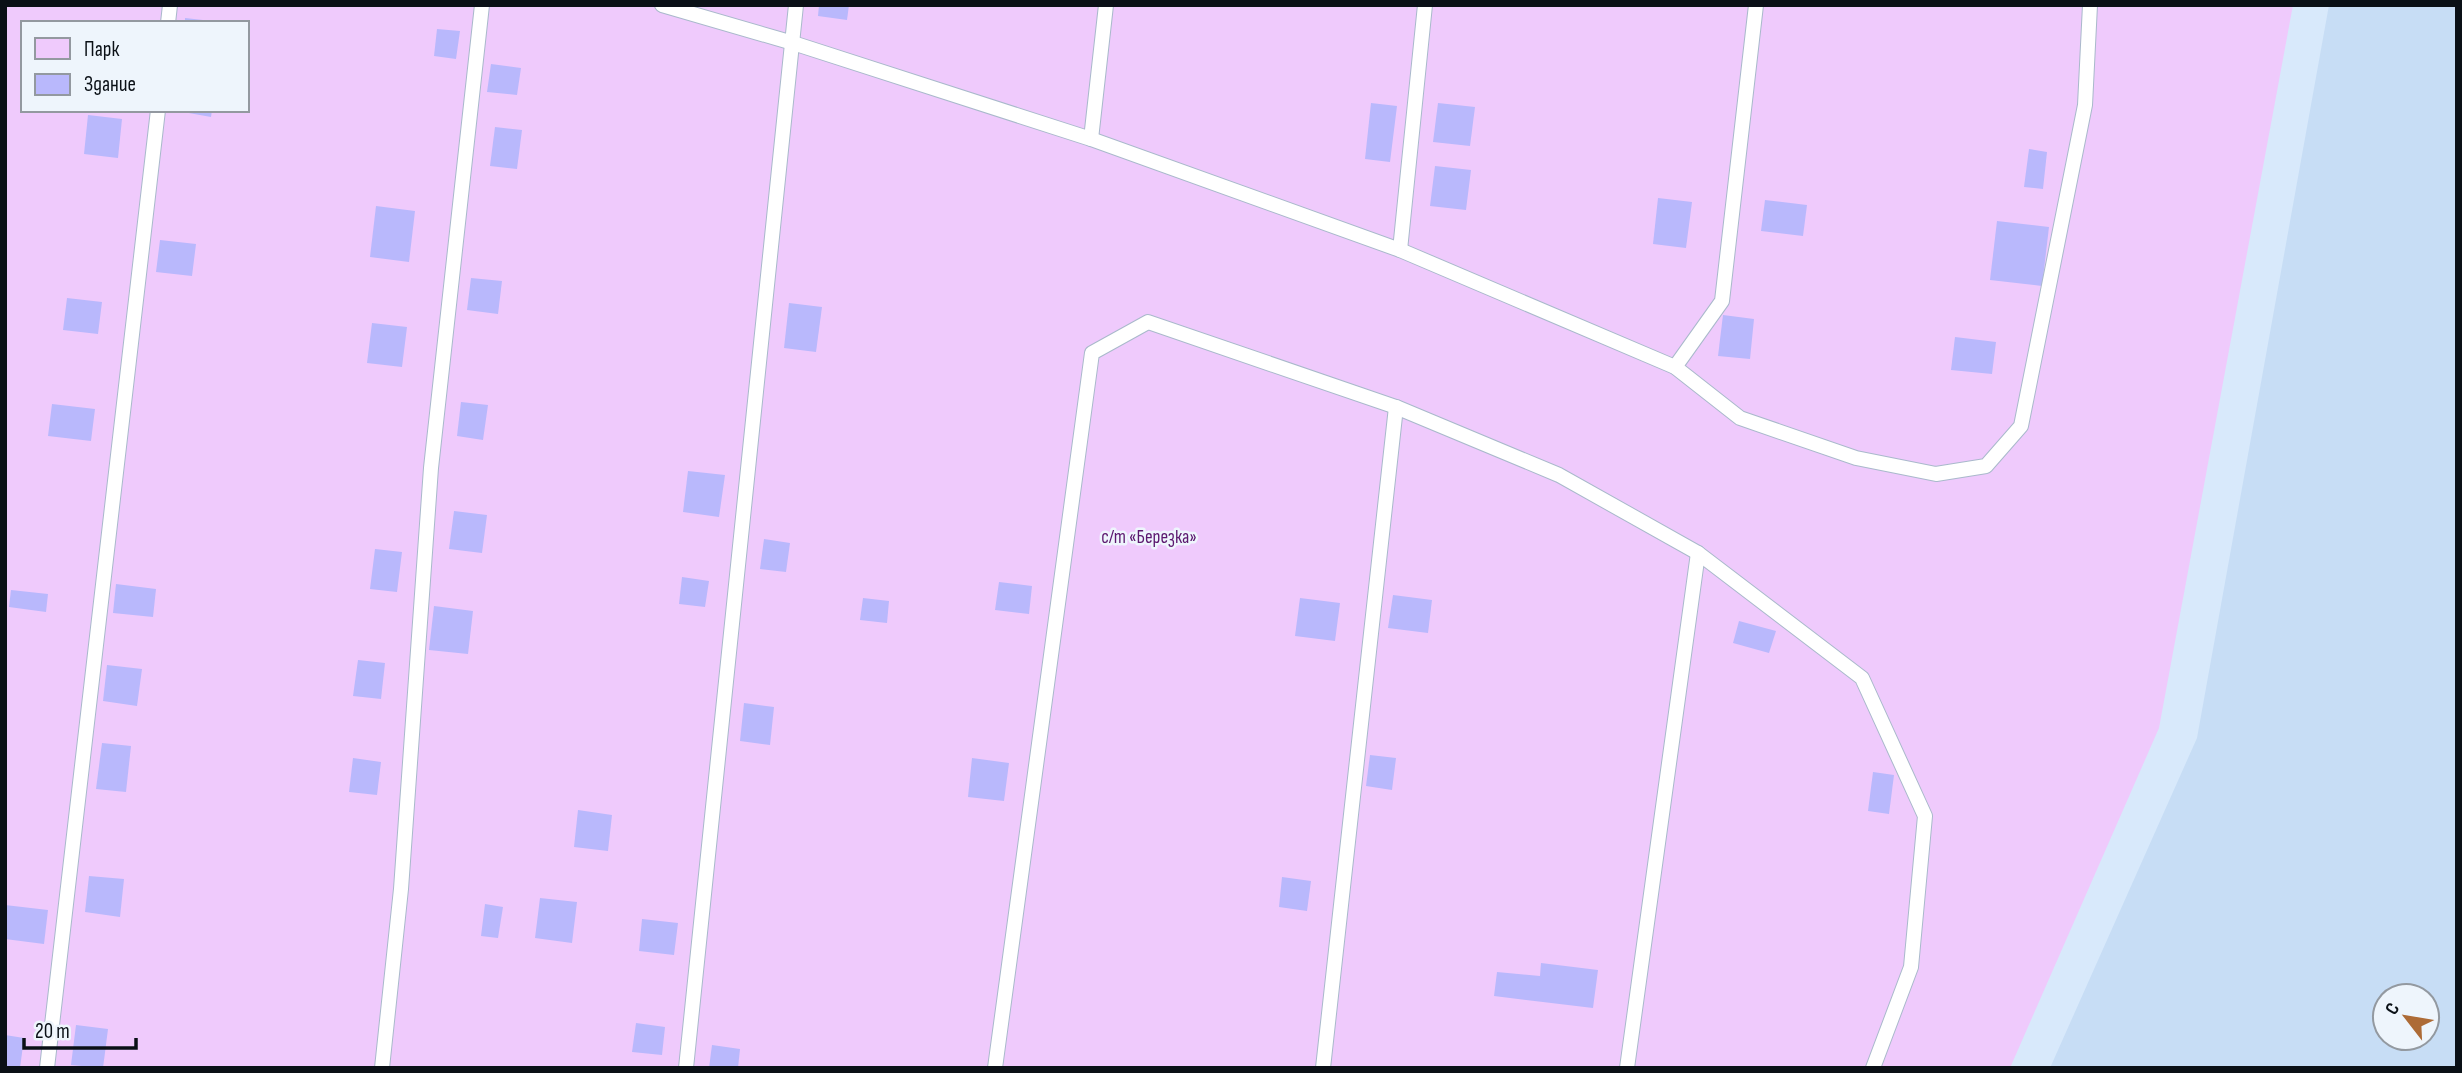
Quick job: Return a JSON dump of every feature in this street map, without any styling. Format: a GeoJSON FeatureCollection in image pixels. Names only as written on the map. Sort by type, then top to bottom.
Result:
{"type":"FeatureCollection","features":[{"type":"Feature","properties":{"kind":"lane"},"geometry":{"type":"LineString","coordinates":[[382,1068],[401,889],[431,468],[482,5]]}},
{"type":"Feature","properties":{"kind":"lane"},"geometry":{"type":"LineString","coordinates":[[662,5],[793,43],[1091,139],[1400,250],[1675,366],[1740,418],[1856,458],[1936,474],[1986,466],[2021,425],[2085,105],[2090,5]]}},
{"type":"Feature","properties":{"kind":"lane"},"geometry":{"type":"LineString","coordinates":[[686,1068],[796,5]]}},
{"type":"Feature","properties":{"kind":"lane"},"geometry":{"type":"LineString","coordinates":[[1091,139],[1106,5]]}},
{"type":"Feature","properties":{"kind":"lane"},"geometry":{"type":"LineString","coordinates":[[1400,250],[1425,5]]}},
{"type":"Feature","properties":{"kind":"lane"},"geometry":{"type":"LineString","coordinates":[[1675,366],[1722,301],[1756,5]]}},
{"type":"Feature","properties":{"kind":"lane"},"geometry":{"type":"LineString","coordinates":[[47,1068],[158,112]]}},
{"type":"Feature","properties":{"kind":"lane"},"geometry":{"type":"LineString","coordinates":[[995,1068],[1092,354],[1147,322],[1396,407],[1559,475],[1698,553],[1862,678],[1925,816],[1911,967],[1872,1068]]}},
{"type":"Feature","properties":{"kind":"lane"},"geometry":{"type":"LineString","coordinates":[[1323,1068],[1396,407]]}},
{"type":"Feature","properties":{"kind":"lane"},"geometry":{"type":"LineString","coordinates":[[1628,1068],[1698,553]]}},
{"type":"Feature","properties":{"kind":"shaded area"},"geometry":{"type":"Polygon","coordinates":[[[2329,5],[2457,5],[2457,1068],[2050,1068],[2197,738],[2329,5]]]}},
{"type":"Feature","properties":{"kind":"green space","name":"с/т «Березка»"},"geometry":{"type":"Polygon","coordinates":[[[5,5],[2293,5],[2159,728],[2010,1068],[5,1068],[5,5]]]}},
{"type":"Feature","properties":{"kind":"building"},"geometry":{"type":"Polygon","coordinates":[[[819,5],[849,5],[847,20],[818,16],[819,5]]]}},
{"type":"Feature","properties":{"kind":"building"},"geometry":{"type":"Polygon","coordinates":[[[185,18],[212,21],[185,21],[185,18]]]}},
{"type":"Feature","properties":{"kind":"building"},"geometry":{"type":"Polygon","coordinates":[[[437,29],[460,31],[456,59],[434,56],[437,29]]]}},
{"type":"Feature","properties":{"kind":"building"},"geometry":{"type":"Polygon","coordinates":[[[491,64],[521,68],[517,95],[487,92],[491,64]]]}},
{"type":"Feature","properties":{"kind":"building"},"geometry":{"type":"Polygon","coordinates":[[[1371,103],[1397,106],[1390,162],[1365,159],[1371,103]]]}},
{"type":"Feature","properties":{"kind":"building"},"geometry":{"type":"Polygon","coordinates":[[[1438,103],[1475,107],[1470,146],[1433,142],[1438,103]]]}},
{"type":"Feature","properties":{"kind":"building"},"geometry":{"type":"Polygon","coordinates":[[[183,112],[212,112],[211,117],[183,112]]]}},
{"type":"Feature","properties":{"kind":"building"},"geometry":{"type":"Polygon","coordinates":[[[88,115],[122,119],[118,158],[84,154],[88,115]]]}},
{"type":"Feature","properties":{"kind":"building"},"geometry":{"type":"Polygon","coordinates":[[[495,127],[522,130],[517,169],[490,166],[495,127]]]}},
{"type":"Feature","properties":{"kind":"building"},"geometry":{"type":"Polygon","coordinates":[[[2029,149],[2047,152],[2043,189],[2024,187],[2029,149]]]}},
{"type":"Feature","properties":{"kind":"building"},"geometry":{"type":"Polygon","coordinates":[[[1435,166],[1471,170],[1466,210],[1430,206],[1435,166]]]}},
{"type":"Feature","properties":{"kind":"building"},"geometry":{"type":"Polygon","coordinates":[[[1658,198],[1692,202],[1686,248],[1653,244],[1658,198]]]}},
{"type":"Feature","properties":{"kind":"building"},"geometry":{"type":"Polygon","coordinates":[[[1765,200],[1807,205],[1803,236],[1761,231],[1765,200]]]}},
{"type":"Feature","properties":{"kind":"building"},"geometry":{"type":"Polygon","coordinates":[[[376,206],[415,211],[409,262],[370,257],[376,206]]]}},
{"type":"Feature","properties":{"kind":"building"},"geometry":{"type":"Polygon","coordinates":[[[1997,221],[2049,227],[2042,286],[1990,280],[1997,221]]]}},
{"type":"Feature","properties":{"kind":"building"},"geometry":{"type":"Polygon","coordinates":[[[160,240],[196,244],[192,276],[156,272],[160,240]]]}},
{"type":"Feature","properties":{"kind":"building"},"geometry":{"type":"Polygon","coordinates":[[[471,278],[502,281],[498,314],[467,310],[471,278]]]}},
{"type":"Feature","properties":{"kind":"building"},"geometry":{"type":"Polygon","coordinates":[[[67,298],[102,302],[98,334],[63,330],[67,298]]]}},
{"type":"Feature","properties":{"kind":"building"},"geometry":{"type":"Polygon","coordinates":[[[789,303],[822,307],[816,352],[784,348],[789,303]]]}},
{"type":"Feature","properties":{"kind":"building"},"geometry":{"type":"Polygon","coordinates":[[[1723,315],[1754,319],[1750,359],[1718,356],[1723,315]]]}},
{"type":"Feature","properties":{"kind":"building"},"geometry":{"type":"Polygon","coordinates":[[[372,323],[407,327],[402,367],[367,363],[372,323]]]}},
{"type":"Feature","properties":{"kind":"building"},"geometry":{"type":"Polygon","coordinates":[[[1955,337],[1996,342],[1992,374],[1951,370],[1955,337]]]}},
{"type":"Feature","properties":{"kind":"building"},"geometry":{"type":"Polygon","coordinates":[[[461,402],[488,405],[483,440],[457,436],[461,402]]]}},
{"type":"Feature","properties":{"kind":"building"},"geometry":{"type":"Polygon","coordinates":[[[52,404],[95,409],[91,441],[48,436],[52,404]]]}},
{"type":"Feature","properties":{"kind":"building"},"geometry":{"type":"Polygon","coordinates":[[[688,471],[725,475],[719,517],[683,512],[688,471]]]}},
{"type":"Feature","properties":{"kind":"building"},"geometry":{"type":"Polygon","coordinates":[[[454,511],[487,515],[482,553],[449,549],[454,511]]]}},
{"type":"Feature","properties":{"kind":"building"},"geometry":{"type":"Polygon","coordinates":[[[764,539],[790,543],[786,572],[760,569],[764,539]]]}},
{"type":"Feature","properties":{"kind":"building"},"geometry":{"type":"Polygon","coordinates":[[[375,549],[402,552],[397,592],[370,589],[375,549]]]}},
{"type":"Feature","properties":{"kind":"building"},"geometry":{"type":"Polygon","coordinates":[[[682,577],[709,581],[705,607],[679,604],[682,577]]]}},
{"type":"Feature","properties":{"kind":"building"},"geometry":{"type":"Polygon","coordinates":[[[999,582],[1032,586],[1029,614],[995,610],[999,582]]]}},
{"type":"Feature","properties":{"kind":"building"},"geometry":{"type":"Polygon","coordinates":[[[116,584],[156,589],[153,617],[113,613],[116,584]]]}},
{"type":"Feature","properties":{"kind":"building"},"geometry":{"type":"Polygon","coordinates":[[[11,590],[48,594],[46,612],[9,607],[11,590]]]}},
{"type":"Feature","properties":{"kind":"building"},"geometry":{"type":"Polygon","coordinates":[[[1393,595],[1432,600],[1428,633],[1388,628],[1393,595]]]}},
{"type":"Feature","properties":{"kind":"building"},"geometry":{"type":"Polygon","coordinates":[[[863,598],[889,601],[887,623],[860,620],[863,598]]]}},
{"type":"Feature","properties":{"kind":"building"},"geometry":{"type":"Polygon","coordinates":[[[1300,598],[1340,603],[1335,641],[1295,636],[1300,598]]]}},
{"type":"Feature","properties":{"kind":"building"},"geometry":{"type":"Polygon","coordinates":[[[434,606],[473,611],[468,654],[429,650],[434,606]]]}},
{"type":"Feature","properties":{"kind":"building"},"geometry":{"type":"Polygon","coordinates":[[[1739,621],[1776,631],[1769,653],[1733,643],[1739,621]]]}},
{"type":"Feature","properties":{"kind":"building"},"geometry":{"type":"Polygon","coordinates":[[[358,660],[385,663],[381,699],[353,696],[358,660]]]}},
{"type":"Feature","properties":{"kind":"building"},"geometry":{"type":"Polygon","coordinates":[[[107,665],[142,669],[137,706],[103,701],[107,665]]]}},
{"type":"Feature","properties":{"kind":"building"},"geometry":{"type":"Polygon","coordinates":[[[744,703],[774,707],[770,745],[740,741],[744,703]]]}},
{"type":"Feature","properties":{"kind":"building"},"geometry":{"type":"Polygon","coordinates":[[[102,743],[131,746],[126,792],[96,789],[102,743]]]}},
{"type":"Feature","properties":{"kind":"building"},"geometry":{"type":"Polygon","coordinates":[[[1370,755],[1396,758],[1392,790],[1366,786],[1370,755]]]}},
{"type":"Feature","properties":{"kind":"building"},"geometry":{"type":"Polygon","coordinates":[[[353,758],[381,762],[377,795],[349,792],[353,758]]]}},
{"type":"Feature","properties":{"kind":"building"},"geometry":{"type":"Polygon","coordinates":[[[972,758],[1009,763],[1004,801],[968,797],[972,758]]]}},
{"type":"Feature","properties":{"kind":"building"},"geometry":{"type":"Polygon","coordinates":[[[1873,772],[1894,775],[1889,814],[1868,811],[1873,772]]]}},
{"type":"Feature","properties":{"kind":"building"},"geometry":{"type":"Polygon","coordinates":[[[578,810],[612,815],[608,851],[574,847],[578,810]]]}},
{"type":"Feature","properties":{"kind":"building"},"geometry":{"type":"Polygon","coordinates":[[[89,876],[124,879],[120,917],[85,912],[89,876]]]}},
{"type":"Feature","properties":{"kind":"building"},"geometry":{"type":"Polygon","coordinates":[[[1282,877],[1311,881],[1307,911],[1279,907],[1282,877]]]}},
{"type":"Feature","properties":{"kind":"building"},"geometry":{"type":"Polygon","coordinates":[[[540,898],[577,902],[572,943],[535,938],[540,898]]]}},
{"type":"Feature","properties":{"kind":"building"},"geometry":{"type":"Polygon","coordinates":[[[485,904],[503,907],[498,938],[481,936],[485,904]]]}},
{"type":"Feature","properties":{"kind":"building"},"geometry":{"type":"Polygon","coordinates":[[[5,905],[48,910],[44,944],[5,939],[5,905]]]}},
{"type":"Feature","properties":{"kind":"building"},"geometry":{"type":"Polygon","coordinates":[[[642,919],[678,923],[674,955],[639,951],[642,919]]]}},
{"type":"Feature","properties":{"kind":"building"},"geometry":{"type":"Polygon","coordinates":[[[1541,963],[1598,970],[1593,1008],[1494,996],[1497,972],[1540,976],[1541,963]]]}},
{"type":"Feature","properties":{"kind":"building"},"geometry":{"type":"Polygon","coordinates":[[[636,1023],[665,1027],[662,1055],[632,1052],[636,1023]]]}},
{"type":"Feature","properties":{"kind":"building"},"geometry":{"type":"Polygon","coordinates":[[[76,1025],[108,1029],[103,1068],[71,1065],[76,1025]]]}},
{"type":"Feature","properties":{"kind":"building"},"geometry":{"type":"Polygon","coordinates":[[[5,1035],[24,1038],[20,1068],[5,1068],[5,1035]]]}},
{"type":"Feature","properties":{"kind":"building"},"geometry":{"type":"Polygon","coordinates":[[[712,1045],[740,1049],[738,1068],[709,1068],[712,1045]]]}}]}
